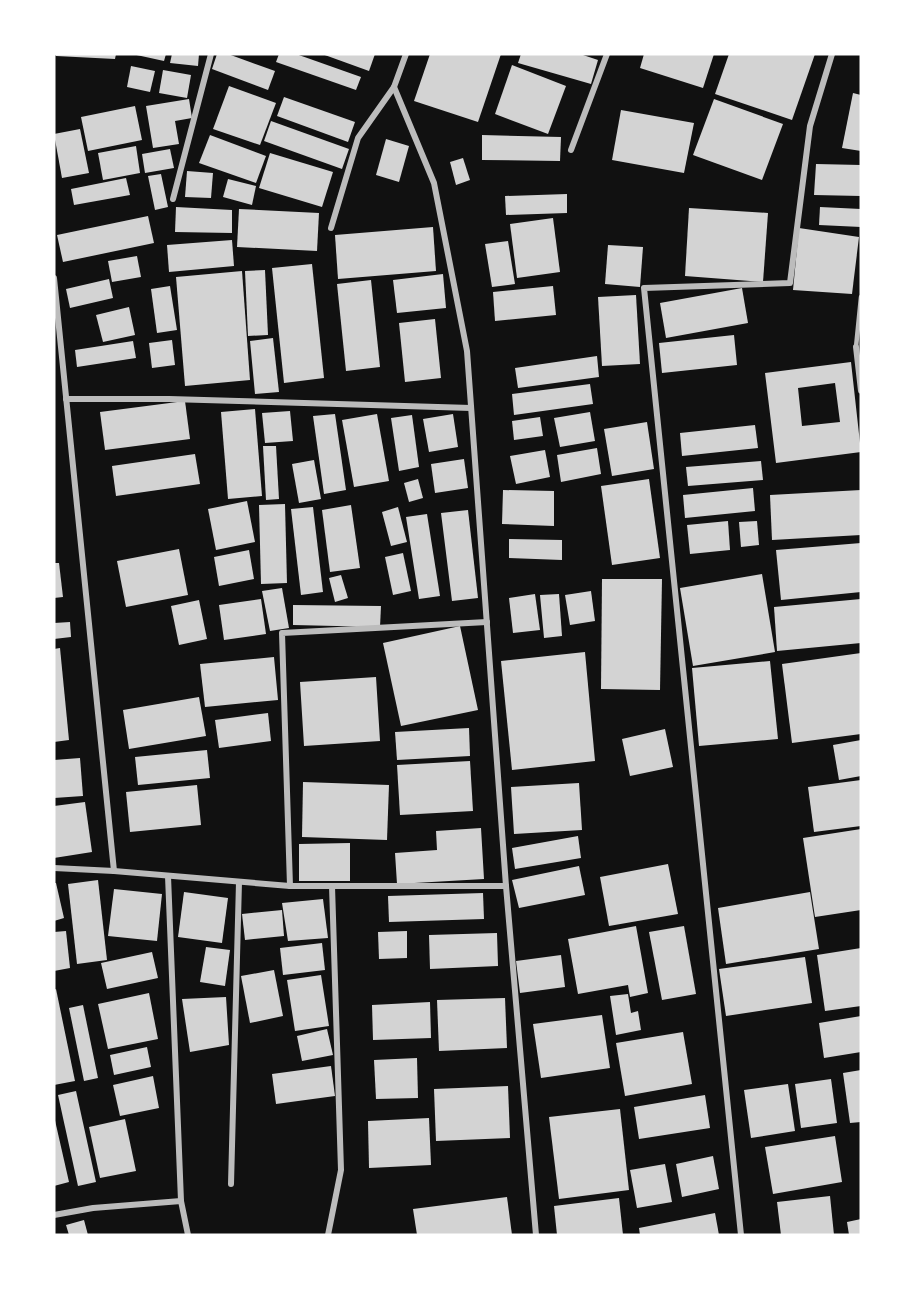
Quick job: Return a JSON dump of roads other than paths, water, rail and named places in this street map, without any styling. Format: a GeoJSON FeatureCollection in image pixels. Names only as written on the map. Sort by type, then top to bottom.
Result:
{"type":"FeatureCollection","features":[{"type":"Feature","properties":{"kind":"street"},"geometry":{"type":"LineString","coordinates":[[173,199],[211,54]]}},
{"type":"Feature","properties":{"kind":"street"},"geometry":{"type":"LineString","coordinates":[[332,228],[358,138],[394,87],[406,54]]}},
{"type":"Feature","properties":{"kind":"street"},"geometry":{"type":"LineString","coordinates":[[571,150],[607,54]]}},
{"type":"Feature","properties":{"kind":"street"},"geometry":{"type":"LineString","coordinates":[[741,1235],[644,288],[790,283],[810,126],[832,54]]}},
{"type":"Feature","properties":{"kind":"street"},"geometry":{"type":"LineString","coordinates":[[394,87],[434,183],[467,351],[506,886],[536,1235]]}},
{"type":"Feature","properties":{"kind":"street"},"geometry":{"type":"LineString","coordinates":[[54,278],[114,871]]}},
{"type":"Feature","properties":{"kind":"street"},"geometry":{"type":"LineString","coordinates":[[856,347],[861,391]]}},
{"type":"Feature","properties":{"kind":"street"},"geometry":{"type":"LineString","coordinates":[[66,399],[169,399],[471,408]]}},
{"type":"Feature","properties":{"kind":"street"},"geometry":{"type":"LineString","coordinates":[[290,886],[282,633],[487,622]]}},
{"type":"Feature","properties":{"kind":"street"},"geometry":{"type":"LineString","coordinates":[[54,868],[290,886],[506,886]]}},
{"type":"Feature","properties":{"kind":"street"},"geometry":{"type":"LineString","coordinates":[[168,876],[181,1201],[188,1235]]}},
{"type":"Feature","properties":{"kind":"street"},"geometry":{"type":"LineString","coordinates":[[231,1184],[239,882]]}},
{"type":"Feature","properties":{"kind":"street"},"geometry":{"type":"LineString","coordinates":[[328,1235],[341,1170],[332,886]]}},
{"type":"Feature","properties":{"kind":"street"},"geometry":{"type":"LineString","coordinates":[[54,1215],[93,1208],[181,1201]]}},
{"type":"Feature","properties":{"kind":"lane"},"geometry":{"type":"LineString","coordinates":[[856,347],[861,297]]}}]}
